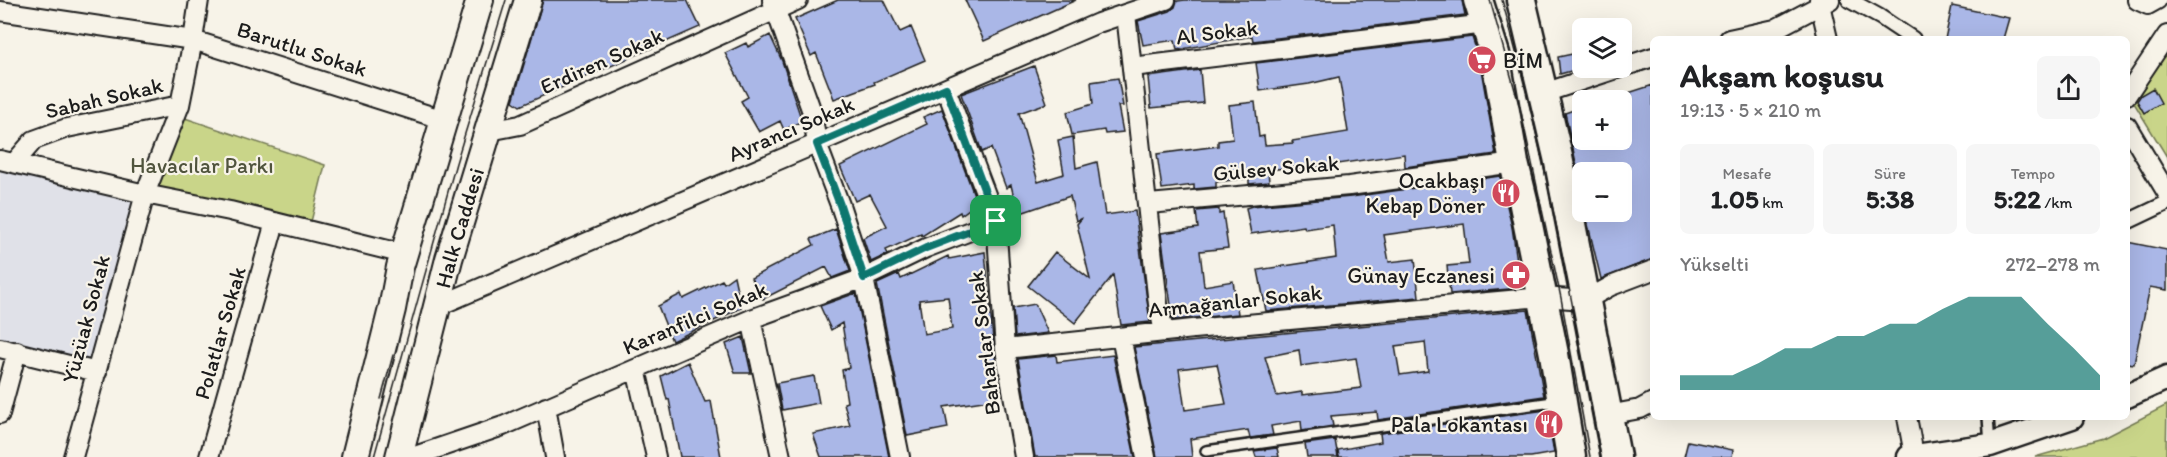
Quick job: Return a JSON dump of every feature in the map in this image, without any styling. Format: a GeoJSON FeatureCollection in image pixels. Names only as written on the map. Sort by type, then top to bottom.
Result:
{"type":"FeatureCollection","features":[{"type":"Feature","properties":{"kind":"main road","name":"Halk Caddesi"},"geometry":{"type":"LineString","coordinates":[[355,457],[404,254],[480,0]]}},
{"type":"Feature","properties":{"kind":"main road","name":"Halk Caddesi"},"geometry":{"type":"LineString","coordinates":[[399,457],[436,307],[528,0]]}},
{"type":"Feature","properties":{"kind":"main road"},"geometry":{"type":"LineString","coordinates":[[1521,0],[1544,93],[1616,457]]}},
{"type":"Feature","properties":{"kind":"main road"},"geometry":{"type":"LineString","coordinates":[[1482,12],[1495,54],[1571,457]]}},
{"type":"Feature","properties":{"kind":"street","name":"Yüzüak Sokak"},"geometry":{"type":"LineString","coordinates":[[73,457],[145,194],[180,105],[199,0]]}},
{"type":"Feature","properties":{"kind":"street","name":"Erdiren Sokak"},"geometry":{"type":"LineString","coordinates":[[489,131],[520,124],[775,5],[798,0]]}},
{"type":"Feature","properties":{"kind":"street","name":"Ayrancı Sokak"},"geometry":{"type":"LineString","coordinates":[[436,307],[1098,23],[1166,0]]}},
{"type":"Feature","properties":{"kind":"street"},"geometry":{"type":"LineString","coordinates":[[1849,0],[1880,16],[1909,36]]}},
{"type":"Feature","properties":{"kind":"street"},"geometry":{"type":"LineString","coordinates":[[2137,0],[2148,5],[2157,0]]}},
{"type":"Feature","properties":{"kind":"street"},"geometry":{"type":"LineString","coordinates":[[1757,36],[1776,34],[1823,2],[1828,36]]}},
{"type":"Feature","properties":{"kind":"street"},"geometry":{"type":"LineString","coordinates":[[775,5],[812,111],[817,144],[864,278],[900,457]]}},
{"type":"Feature","properties":{"kind":"street","name":"Barutlu Sokak"},"geometry":{"type":"LineString","coordinates":[[0,11],[193,40],[444,120]]}},
{"type":"Feature","properties":{"kind":"street","name":"Al Sokak"},"geometry":{"type":"LineString","coordinates":[[1132,67],[1482,12]]}},
{"type":"Feature","properties":{"kind":"street"},"geometry":{"type":"LineString","coordinates":[[1126,14],[1149,204],[1158,303],[1164,332]]}},
{"type":"Feature","properties":{"kind":"street"},"geometry":{"type":"LineString","coordinates":[[2130,90],[2167,35]]}},
{"type":"Feature","properties":{"kind":"street"},"geometry":{"type":"LineString","coordinates":[[1544,93],[1650,58]]}},
{"type":"Feature","properties":{"kind":"street","name":"Baharlar Sokak"},"geometry":{"type":"LineString","coordinates":[[946,88],[996,221],[1005,349],[1024,457]]}},
{"type":"Feature","properties":{"kind":"street","name":"Sabah Sokak"},"geometry":{"type":"LineString","coordinates":[[7,161],[34,140],[67,128],[180,105]]}},
{"type":"Feature","properties":{"kind":"street"},"geometry":{"type":"LineString","coordinates":[[2130,131],[2167,193]]}},
{"type":"Feature","properties":{"kind":"street"},"geometry":{"type":"LineString","coordinates":[[7,161],[276,222],[404,254]]}},
{"type":"Feature","properties":{"kind":"street","name":"Gülsev Sokak"},"geometry":{"type":"LineString","coordinates":[[1149,204],[1349,186],[1514,163]]}},
{"type":"Feature","properties":{"kind":"street"},"geometry":{"type":"LineString","coordinates":[[2130,221],[2167,203]]}},
{"type":"Feature","properties":{"kind":"street","name":"Karanfilci Sokak"},"geometry":{"type":"LineString","coordinates":[[412,457],[461,449],[503,426],[751,319],[864,278],[926,248],[996,221]]}},
{"type":"Feature","properties":{"kind":"street","name":"Polatlar Sokak"},"geometry":{"type":"LineString","coordinates":[[209,457],[276,222]]}},
{"type":"Feature","properties":{"kind":"street"},"geometry":{"type":"LineString","coordinates":[[1586,300],[1611,286],[1650,271]]}},
{"type":"Feature","properties":{"kind":"street","name":"Armağanlar Sokak"},"geometry":{"type":"LineString","coordinates":[[1005,349],[1542,297],[1586,300]]}},
{"type":"Feature","properties":{"kind":"street"},"geometry":{"type":"LineString","coordinates":[[751,319],[781,457]]}},
{"type":"Feature","properties":{"kind":"street"},"geometry":{"type":"LineString","coordinates":[[1120,337],[1146,457]]}},
{"type":"Feature","properties":{"kind":"street"},"geometry":{"type":"LineString","coordinates":[[0,414],[8,349],[97,372]]}},
{"type":"Feature","properties":{"kind":"street"},"geometry":{"type":"LineString","coordinates":[[636,369],[656,457]]}},
{"type":"Feature","properties":{"kind":"street"},"geometry":{"type":"LineString","coordinates":[[2130,395],[2167,378]]}},
{"type":"Feature","properties":{"kind":"street"},"geometry":{"type":"LineString","coordinates":[[1608,415],[1640,409],[1650,404]]}},
{"type":"Feature","properties":{"kind":"street"},"geometry":{"type":"LineString","coordinates":[[546,408],[555,457]]}},
{"type":"Feature","properties":{"kind":"street"},"geometry":{"type":"LineString","coordinates":[[1907,420],[1911,456],[1990,445],[2063,420]]}},
{"type":"Feature","properties":{"kind":"lane"},"geometry":{"type":"LineString","coordinates":[[1206,451],[1562,401]]}},
{"type":"Feature","properties":{"kind":"lane"},"geometry":{"type":"LineString","coordinates":[[1988,420],[1990,445]]}},
{"type":"Feature","properties":{"kind":"shaded area"},"geometry":{"type":"Polygon","coordinates":[[[0,160],[145,194],[97,372],[0,348],[0,160]]]}},
{"type":"Feature","properties":{"kind":"green space"},"geometry":{"type":"Polygon","coordinates":[[[2167,50],[2167,157],[2131,98],[2167,50]]]}},
{"type":"Feature","properties":{"kind":"green space","name":"Havacılar Parkı"},"geometry":{"type":"Polygon","coordinates":[[[176,115],[325,165],[309,230],[145,194],[176,115]]]}},
{"type":"Feature","properties":{"kind":"green space"},"geometry":{"type":"Polygon","coordinates":[[[2167,405],[2166,457],[2035,457],[2103,438],[2167,405]]]}},
{"type":"Feature","properties":{"kind":"building"},"geometry":{"type":"Polygon","coordinates":[[[543,0],[687,0],[700,27],[520,106],[513,101],[543,0]]]}},
{"type":"Feature","properties":{"kind":"building"},"geometry":{"type":"Polygon","coordinates":[[[838,0],[884,0],[900,32],[911,27],[925,60],[874,82],[875,84],[834,99],[816,53],[811,56],[795,19],[838,0]]]}},
{"type":"Feature","properties":{"kind":"building"},"geometry":{"type":"Polygon","coordinates":[[[965,0],[1076,0],[984,41],[965,0]]]}},
{"type":"Feature","properties":{"kind":"building"},"geometry":{"type":"Polygon","coordinates":[[[1462,0],[1465,15],[1253,41],[1252,36],[1177,50],[1175,40],[1143,45],[1138,21],[1170,11],[1175,7],[1177,1],[1462,0]]]}},
{"type":"Feature","properties":{"kind":"building"},"geometry":{"type":"Polygon","coordinates":[[[1952,6],[2009,18],[2004,36],[1946,36],[1952,6]]]}},
{"type":"Feature","properties":{"kind":"building"},"geometry":{"type":"Polygon","coordinates":[[[770,35],[782,61],[802,121],[784,130],[780,121],[759,132],[741,101],[748,97],[725,53],[746,43],[748,47],[770,35]]]}},
{"type":"Feature","properties":{"kind":"building"},"geometry":{"type":"Polygon","coordinates":[[[1472,37],[1479,58],[1496,154],[1405,167],[1404,154],[1297,170],[1296,167],[1268,170],[1269,182],[1249,184],[1249,178],[1216,182],[1216,187],[1194,189],[1194,185],[1162,189],[1157,154],[1218,146],[1218,141],[1233,139],[1229,105],[1255,102],[1259,137],[1264,136],[1265,145],[1293,143],[1292,141],[1348,132],[1339,77],[1260,91],[1256,63],[1472,37]]]}},
{"type":"Feature","properties":{"kind":"building"},"geometry":{"type":"Polygon","coordinates":[[[1572,54],[1572,71],[1560,74],[1558,57],[1572,54]]]}},
{"type":"Feature","properties":{"kind":"building"},"geometry":{"type":"Polygon","coordinates":[[[1034,66],[1047,103],[1019,113],[1038,182],[1064,174],[1058,140],[1073,137],[1076,168],[1097,162],[1105,215],[1135,211],[1150,322],[1121,325],[1113,275],[1075,323],[1028,286],[1055,252],[1090,279],[1077,224],[1082,218],[1076,221],[1070,196],[1018,214],[1011,185],[1006,188],[991,148],[982,152],[961,94],[1034,66]]]}},
{"type":"Feature","properties":{"kind":"building"},"geometry":{"type":"Polygon","coordinates":[[[1200,70],[1203,103],[1151,108],[1148,77],[1200,70]]]}},
{"type":"Feature","properties":{"kind":"building"},"geometry":{"type":"Polygon","coordinates":[[[1118,78],[1123,106],[1118,106],[1123,132],[1105,134],[1104,130],[1072,135],[1067,112],[1093,104],[1091,82],[1118,78]]]}},
{"type":"Feature","properties":{"kind":"building"},"geometry":{"type":"Polygon","coordinates":[[[1650,86],[1650,260],[1601,279],[1587,222],[1632,222],[1632,162],[1576,162],[1573,150],[1632,150],[1632,92],[1650,86]]]}},
{"type":"Feature","properties":{"kind":"building"},"geometry":{"type":"Polygon","coordinates":[[[2153,88],[2161,103],[2144,113],[2137,101],[2141,95],[2153,88]]]}},
{"type":"Feature","properties":{"kind":"building"},"geometry":{"type":"Polygon","coordinates":[[[942,109],[977,203],[961,215],[960,212],[922,236],[921,234],[886,250],[888,254],[871,262],[863,238],[887,226],[870,194],[855,201],[840,166],[927,124],[923,117],[942,109]]]}},
{"type":"Feature","properties":{"kind":"building"},"geometry":{"type":"Polygon","coordinates":[[[1572,111],[1572,145],[1565,113],[1572,111]]]}},
{"type":"Feature","properties":{"kind":"building"},"geometry":{"type":"Polygon","coordinates":[[[1500,176],[1512,227],[1521,288],[1450,294],[1447,266],[1469,264],[1464,224],[1384,235],[1389,262],[1415,259],[1419,297],[1266,311],[1258,270],[1336,258],[1333,225],[1305,229],[1304,226],[1251,234],[1246,208],[1351,197],[1500,176]]]}},
{"type":"Feature","properties":{"kind":"building"},"geometry":{"type":"Polygon","coordinates":[[[1219,209],[1219,214],[1223,213],[1228,248],[1200,251],[1204,286],[1233,281],[1238,314],[1173,320],[1161,233],[1198,228],[1196,211],[1219,209]]]}},
{"type":"Feature","properties":{"kind":"building"},"geometry":{"type":"Polygon","coordinates":[[[836,229],[850,271],[832,278],[826,267],[763,299],[751,278],[814,245],[811,239],[836,229]]]}},
{"type":"Feature","properties":{"kind":"building"},"geometry":{"type":"Polygon","coordinates":[[[2130,243],[2167,250],[2167,290],[2150,287],[2134,364],[2130,363],[2130,243]]]}},
{"type":"Feature","properties":{"kind":"building"},"geometry":{"type":"Polygon","coordinates":[[[985,252],[998,375],[991,376],[997,399],[944,407],[948,428],[907,436],[877,284],[899,274],[901,279],[948,256],[949,259],[985,252]],[[948,297],[919,300],[924,334],[952,329],[948,297]]]}},
{"type":"Feature","properties":{"kind":"building"},"geometry":{"type":"Polygon","coordinates":[[[734,276],[741,308],[672,341],[658,306],[681,294],[683,299],[722,280],[724,283],[734,276]]]}},
{"type":"Feature","properties":{"kind":"building"},"geometry":{"type":"Polygon","coordinates":[[[856,293],[889,457],[821,457],[813,434],[850,426],[844,403],[847,402],[842,370],[849,368],[842,323],[831,330],[820,306],[856,293]]]}},
{"type":"Feature","properties":{"kind":"building"},"geometry":{"type":"Polygon","coordinates":[[[1035,304],[1048,333],[1015,337],[1013,308],[1035,304]]]}},
{"type":"Feature","properties":{"kind":"building"},"geometry":{"type":"Polygon","coordinates":[[[1528,310],[1544,396],[1378,420],[1377,412],[1331,416],[1333,426],[1302,431],[1301,421],[1271,426],[1273,435],[1250,438],[1248,430],[1190,439],[1192,457],[1157,457],[1134,347],[1528,310]],[[1425,342],[1395,346],[1400,375],[1428,371],[1425,342]],[[1299,350],[1265,357],[1277,396],[1361,388],[1356,358],[1301,366],[1299,350]],[[1217,364],[1179,369],[1185,410],[1226,404],[1217,364]]]}},
{"type":"Feature","properties":{"kind":"building"},"geometry":{"type":"Polygon","coordinates":[[[743,337],[751,373],[735,373],[726,344],[743,337]]]}},
{"type":"Feature","properties":{"kind":"building"},"geometry":{"type":"Polygon","coordinates":[[[1056,355],[1057,362],[1113,355],[1135,457],[1035,457],[1018,359],[1056,355]]]}},
{"type":"Feature","properties":{"kind":"building"},"geometry":{"type":"Polygon","coordinates":[[[688,362],[705,402],[711,401],[721,457],[680,457],[669,399],[667,400],[661,376],[688,362]]]}},
{"type":"Feature","properties":{"kind":"building"},"geometry":{"type":"Polygon","coordinates":[[[814,376],[819,403],[782,410],[777,383],[814,376]]]}},
{"type":"Feature","properties":{"kind":"building"},"geometry":{"type":"Polygon","coordinates":[[[1546,410],[1554,453],[1531,457],[1339,457],[1338,450],[1381,442],[1380,433],[1546,410]]]}},
{"type":"Feature","properties":{"kind":"building"},"geometry":{"type":"Polygon","coordinates":[[[1335,440],[1338,457],[1307,457],[1305,444],[1335,440]]]}},
{"type":"Feature","properties":{"kind":"building"},"geometry":{"type":"Polygon","coordinates":[[[1688,441],[1733,450],[1732,457],[1684,457],[1688,441]]]}},
{"type":"Feature","properties":{"kind":"building"},"geometry":{"type":"Polygon","coordinates":[[[1277,448],[1279,457],[1256,457],[1254,451],[1277,448]]]}},
{"type":"Feature","properties":{"kind":"tram line"},"geometry":{"type":"LineString","coordinates":[[374,457],[456,163],[506,0]]}},
{"type":"Feature","properties":{"kind":"tram line"},"geometry":{"type":"LineString","coordinates":[[1490,0],[1521,112],[1561,298],[1590,457]]}},
{"type":"Feature","properties":{"kind":"tram line"},"geometry":{"type":"LineString","coordinates":[[1502,0],[1544,170],[1601,457]]}},
{"type":"Feature","properties":{"kind":"tram line"},"geometry":{"type":"LineString","coordinates":[[381,399],[393,355]]}},
{"type":"Feature","properties":{"kind":"place","name":"BİM"},"geometry":{"type":"Point","coordinates":[1482,60]}},
{"type":"Feature","properties":{"kind":"place","name":"Ocakbaşı Kebap Döner"},"geometry":{"type":"Point","coordinates":[1506,193]}},
{"type":"Feature","properties":{"kind":"place","name":"Günay Eczanesi"},"geometry":{"type":"Point","coordinates":[1516,275]}},
{"type":"Feature","properties":{"kind":"place","name":"Pala Lokantası"},"geometry":{"type":"Point","coordinates":[1549,424]}},
{"type":"Feature","properties":{"kind":"route"},"geometry":{"type":"LineString","coordinates":[[946,88],[996,221],[926,248],[864,278],[817,144],[946,88]]}}]}
